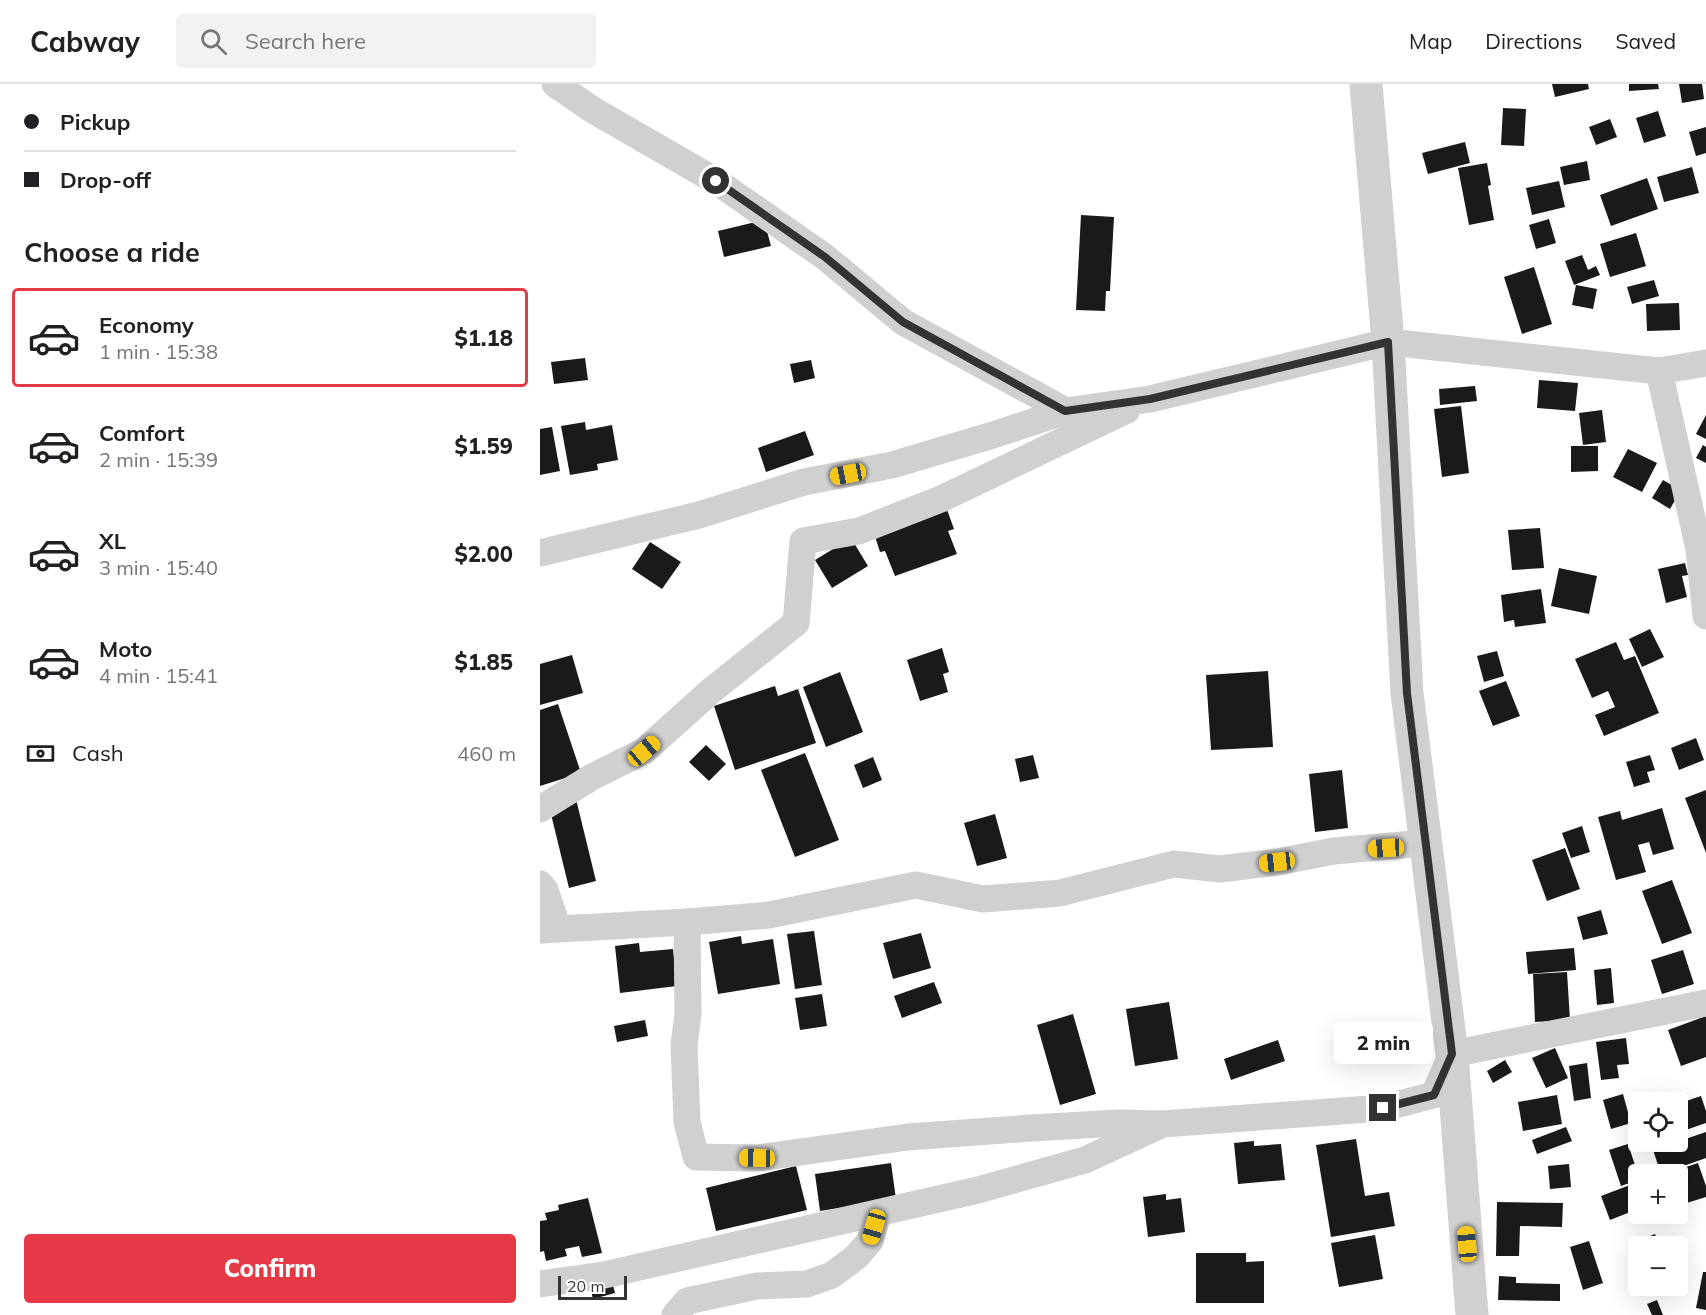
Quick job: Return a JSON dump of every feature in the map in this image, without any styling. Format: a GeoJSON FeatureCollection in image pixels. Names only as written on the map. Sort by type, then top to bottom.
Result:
{"type":"FeatureCollection","features":[{"type":"Feature","properties":{"kind":"street"},"geometry":{"type":"LineString","coordinates":[[555,84],[593,110],[716,181],[825,257],[903,322],[1065,411]]}},
{"type":"Feature","properties":{"kind":"street"},"geometry":{"type":"LineString","coordinates":[[1366,84],[1388,342],[1407,693],[1452,1054],[1472,1315]]}},
{"type":"Feature","properties":{"kind":"street"},"geometry":{"type":"LineString","coordinates":[[540,553],[699,516],[804,482],[892,465],[1065,411],[1150,399],[1388,342],[1659,371],[1706,363]]}},
{"type":"Feature","properties":{"kind":"street"},"geometry":{"type":"LineString","coordinates":[[1659,371],[1699,549],[1706,616]]}},
{"type":"Feature","properties":{"kind":"street"},"geometry":{"type":"LineString","coordinates":[[540,809],[592,777],[644,751],[712,690],[796,623],[803,542],[859,531],[941,499],[1150,399]]}},
{"type":"Feature","properties":{"kind":"street"},"geometry":{"type":"LineString","coordinates":[[540,884],[545,891],[549,929],[769,915],[916,885],[983,899],[1060,893],[1174,864],[1220,869],[1277,862],[1334,850],[1425,843]]}},
{"type":"Feature","properties":{"kind":"street"},"geometry":{"type":"LineString","coordinates":[[687,922],[688,1014],[684,1045],[687,1122],[696,1157],[757,1158],[908,1137],[1119,1123],[1163,1124],[1383,1108],[1434,1095],[1452,1054]]}},
{"type":"Feature","properties":{"kind":"street"},"geometry":{"type":"LineString","coordinates":[[1452,1054],[1706,1003]]}},
{"type":"Feature","properties":{"kind":"street"},"geometry":{"type":"LineString","coordinates":[[540,1284],[604,1275],[978,1190],[1085,1160],[1163,1124]]}},
{"type":"Feature","properties":{"kind":"street"},"geometry":{"type":"LineString","coordinates":[[675,1315],[687,1301],[757,1286],[807,1284],[832,1275],[856,1257],[870,1241],[878,1213]]}},
{"type":"Feature","properties":{"kind":"building"},"geometry":{"type":"Polygon","coordinates":[[[1552,84],[1588,84],[1589,89],[1555,97],[1552,84]]]}},
{"type":"Feature","properties":{"kind":"building"},"geometry":{"type":"Polygon","coordinates":[[[1629,84],[1658,84],[1659,89],[1629,91],[1629,84]]]}},
{"type":"Feature","properties":{"kind":"building"},"geometry":{"type":"Polygon","coordinates":[[[1679,84],[1702,84],[1704,99],[1682,103],[1679,84]]]}},
{"type":"Feature","properties":{"kind":"building"},"geometry":{"type":"Polygon","coordinates":[[[1503,108],[1526,109],[1524,146],[1501,145],[1503,108]]]}},
{"type":"Feature","properties":{"kind":"building"},"geometry":{"type":"Polygon","coordinates":[[[1658,111],[1666,136],[1644,143],[1636,118],[1658,111]]]}},
{"type":"Feature","properties":{"kind":"building"},"geometry":{"type":"Polygon","coordinates":[[[1610,119],[1617,137],[1596,145],[1589,127],[1610,119]]]}},
{"type":"Feature","properties":{"kind":"building"},"geometry":{"type":"Polygon","coordinates":[[[1706,127],[1706,153],[1696,156],[1689,132],[1706,127]]]}},
{"type":"Feature","properties":{"kind":"building"},"geometry":{"type":"Polygon","coordinates":[[[1465,142],[1470,163],[1428,174],[1422,153],[1465,142]]]}},
{"type":"Feature","properties":{"kind":"building"},"geometry":{"type":"Polygon","coordinates":[[[1587,161],[1590,180],[1564,185],[1560,167],[1587,161]]]}},
{"type":"Feature","properties":{"kind":"building"},"geometry":{"type":"Polygon","coordinates":[[[1487,163],[1491,185],[1488,186],[1494,220],[1469,225],[1458,168],[1487,163]]]}},
{"type":"Feature","properties":{"kind":"building"},"geometry":{"type":"Polygon","coordinates":[[[1692,167],[1699,193],[1664,202],[1657,177],[1692,167]]]}},
{"type":"Feature","properties":{"kind":"building"},"geometry":{"type":"Polygon","coordinates":[[[1647,178],[1658,209],[1611,226],[1600,195],[1647,178]]]}},
{"type":"Feature","properties":{"kind":"building"},"geometry":{"type":"Polygon","coordinates":[[[1559,181],[1565,207],[1532,215],[1526,188],[1559,181]]]}},
{"type":"Feature","properties":{"kind":"building"},"geometry":{"type":"Polygon","coordinates":[[[1081,215],[1114,217],[1110,291],[1106,291],[1105,311],[1076,310],[1081,215]]]}},
{"type":"Feature","properties":{"kind":"building"},"geometry":{"type":"Polygon","coordinates":[[[1549,219],[1556,243],[1536,249],[1529,225],[1549,219]]]}},
{"type":"Feature","properties":{"kind":"building"},"geometry":{"type":"Polygon","coordinates":[[[764,220],[771,246],[724,257],[718,231],[764,220]]]}},
{"type":"Feature","properties":{"kind":"building"},"geometry":{"type":"Polygon","coordinates":[[[1636,233],[1646,266],[1610,277],[1600,244],[1636,233]]]}},
{"type":"Feature","properties":{"kind":"building"},"geometry":{"type":"Polygon","coordinates":[[[1582,255],[1588,270],[1596,266],[1600,275],[1574,285],[1565,261],[1582,255]]]}},
{"type":"Feature","properties":{"kind":"building"},"geometry":{"type":"Polygon","coordinates":[[[1534,267],[1552,324],[1522,334],[1504,277],[1534,267]]]}},
{"type":"Feature","properties":{"kind":"building"},"geometry":{"type":"Polygon","coordinates":[[[1654,280],[1659,296],[1632,304],[1627,287],[1654,280]]]}},
{"type":"Feature","properties":{"kind":"building"},"geometry":{"type":"Polygon","coordinates":[[[1576,285],[1597,289],[1593,309],[1572,305],[1576,285]]]}},
{"type":"Feature","properties":{"kind":"building"},"geometry":{"type":"Polygon","coordinates":[[[1679,303],[1680,330],[1647,331],[1646,304],[1679,303]]]}},
{"type":"Feature","properties":{"kind":"building"},"geometry":{"type":"Polygon","coordinates":[[[585,358],[588,380],[554,384],[551,362],[585,358]]]}},
{"type":"Feature","properties":{"kind":"building"},"geometry":{"type":"Polygon","coordinates":[[[811,360],[815,378],[794,383],[790,364],[811,360]]]}},
{"type":"Feature","properties":{"kind":"building"},"geometry":{"type":"Polygon","coordinates":[[[1539,380],[1578,383],[1575,411],[1537,408],[1539,380]]]}},
{"type":"Feature","properties":{"kind":"building"},"geometry":{"type":"Polygon","coordinates":[[[1475,386],[1477,401],[1440,405],[1439,389],[1475,386]]]}},
{"type":"Feature","properties":{"kind":"building"},"geometry":{"type":"Polygon","coordinates":[[[1461,406],[1469,473],[1442,477],[1434,409],[1461,406]]]}},
{"type":"Feature","properties":{"kind":"building"},"geometry":{"type":"Polygon","coordinates":[[[1602,410],[1606,442],[1583,445],[1579,413],[1602,410]]]}},
{"type":"Feature","properties":{"kind":"building"},"geometry":{"type":"Polygon","coordinates":[[[1706,415],[1706,439],[1696,434],[1706,415]]]}},
{"type":"Feature","properties":{"kind":"building"},"geometry":{"type":"Polygon","coordinates":[[[585,422],[586,430],[612,425],[618,460],[597,464],[598,470],[570,475],[561,426],[585,422]]]}},
{"type":"Feature","properties":{"kind":"building"},"geometry":{"type":"Polygon","coordinates":[[[552,427],[560,471],[540,475],[540,429],[552,427]]]}},
{"type":"Feature","properties":{"kind":"building"},"geometry":{"type":"Polygon","coordinates":[[[805,431],[814,455],[766,472],[758,448],[805,431]]]}},
{"type":"Feature","properties":{"kind":"building"},"geometry":{"type":"Polygon","coordinates":[[[1703,445],[1706,447],[1706,463],[1696,458],[1703,445]]]}},
{"type":"Feature","properties":{"kind":"building"},"geometry":{"type":"Polygon","coordinates":[[[1571,446],[1598,446],[1598,471],[1571,472],[1571,446]]]}},
{"type":"Feature","properties":{"kind":"building"},"geometry":{"type":"Polygon","coordinates":[[[1628,449],[1657,463],[1642,492],[1613,477],[1628,449]]]}},
{"type":"Feature","properties":{"kind":"building"},"geometry":{"type":"Polygon","coordinates":[[[1663,480],[1681,490],[1670,509],[1652,498],[1663,480]]]}},
{"type":"Feature","properties":{"kind":"building"},"geometry":{"type":"Polygon","coordinates":[[[945,504],[954,529],[948,531],[957,554],[895,576],[885,551],[880,552],[873,530],[945,504]]]}},
{"type":"Feature","properties":{"kind":"building"},"geometry":{"type":"Polygon","coordinates":[[[1540,528],[1544,568],[1512,570],[1508,530],[1540,528]]]}},
{"type":"Feature","properties":{"kind":"building"},"geometry":{"type":"Polygon","coordinates":[[[851,538],[868,566],[832,588],[815,560],[851,538]]]}},
{"type":"Feature","properties":{"kind":"building"},"geometry":{"type":"Polygon","coordinates":[[[650,542],[681,562],[662,589],[632,569],[650,542]]]}},
{"type":"Feature","properties":{"kind":"building"},"geometry":{"type":"Polygon","coordinates":[[[1685,563],[1688,575],[1682,576],[1687,597],[1666,603],[1658,569],[1685,563]]]}},
{"type":"Feature","properties":{"kind":"building"},"geometry":{"type":"Polygon","coordinates":[[[1559,568],[1597,576],[1589,614],[1551,606],[1559,568]]]}},
{"type":"Feature","properties":{"kind":"building"},"geometry":{"type":"Polygon","coordinates":[[[1541,589],[1546,623],[1515,627],[1514,620],[1504,622],[1501,595],[1541,589]]]}},
{"type":"Feature","properties":{"kind":"building"},"geometry":{"type":"Polygon","coordinates":[[[1650,629],[1664,657],[1642,667],[1629,639],[1650,629]]]}},
{"type":"Feature","properties":{"kind":"building"},"geometry":{"type":"Polygon","coordinates":[[[1616,642],[1624,660],[1635,656],[1659,713],[1604,736],[1595,715],[1615,707],[1608,691],[1592,698],[1575,659],[1616,642]]]}},
{"type":"Feature","properties":{"kind":"building"},"geometry":{"type":"Polygon","coordinates":[[[942,648],[949,672],[943,674],[948,692],[920,701],[907,660],[942,648]]]}},
{"type":"Feature","properties":{"kind":"building"},"geometry":{"type":"Polygon","coordinates":[[[1497,651],[1504,676],[1484,682],[1477,656],[1497,651]]]}},
{"type":"Feature","properties":{"kind":"building"},"geometry":{"type":"Polygon","coordinates":[[[572,655],[583,693],[540,705],[540,664],[572,655]]]}},
{"type":"Feature","properties":{"kind":"building"},"geometry":{"type":"Polygon","coordinates":[[[1268,671],[1273,747],[1211,750],[1206,675],[1268,671]]]}},
{"type":"Feature","properties":{"kind":"building"},"geometry":{"type":"Polygon","coordinates":[[[840,672],[863,732],[826,747],[803,687],[840,672]]]}},
{"type":"Feature","properties":{"kind":"building"},"geometry":{"type":"Polygon","coordinates":[[[1506,681],[1520,716],[1493,726],[1479,691],[1506,681]]]}},
{"type":"Feature","properties":{"kind":"building"},"geometry":{"type":"Polygon","coordinates":[[[775,686],[778,696],[798,689],[816,743],[735,770],[714,706],[775,686]]]}},
{"type":"Feature","properties":{"kind":"building"},"geometry":{"type":"Polygon","coordinates":[[[558,704],[581,773],[540,786],[540,710],[558,704]]]}},
{"type":"Feature","properties":{"kind":"building"},"geometry":{"type":"Polygon","coordinates":[[[1696,738],[1704,760],[1679,770],[1671,748],[1696,738]]]}},
{"type":"Feature","properties":{"kind":"building"},"geometry":{"type":"Polygon","coordinates":[[[706,745],[726,764],[709,781],[689,762],[706,745]]]}},
{"type":"Feature","properties":{"kind":"building"},"geometry":{"type":"Polygon","coordinates":[[[805,753],[839,840],[795,857],[761,770],[805,753]]]}},
{"type":"Feature","properties":{"kind":"building"},"geometry":{"type":"Polygon","coordinates":[[[1033,755],[1039,778],[1020,782],[1015,759],[1033,755]]]}},
{"type":"Feature","properties":{"kind":"building"},"geometry":{"type":"Polygon","coordinates":[[[1650,755],[1655,770],[1647,772],[1650,782],[1634,787],[1626,762],[1650,755]]]}},
{"type":"Feature","properties":{"kind":"building"},"geometry":{"type":"Polygon","coordinates":[[[873,757],[882,780],[863,788],[854,765],[873,757]]]}},
{"type":"Feature","properties":{"kind":"building"},"geometry":{"type":"Polygon","coordinates":[[[1342,770],[1348,828],[1315,832],[1309,774],[1342,770]]]}},
{"type":"Feature","properties":{"kind":"building"},"geometry":{"type":"Polygon","coordinates":[[[1706,790],[1706,853],[1685,798],[1706,790]]]}},
{"type":"Feature","properties":{"kind":"building"},"geometry":{"type":"Polygon","coordinates":[[[576,799],[596,881],[569,888],[549,806],[576,799]]]}},
{"type":"Feature","properties":{"kind":"building"},"geometry":{"type":"Polygon","coordinates":[[[1662,808],[1674,849],[1653,855],[1649,842],[1638,845],[1646,872],[1616,880],[1598,817],[1620,811],[1622,820],[1662,808]]]}},
{"type":"Feature","properties":{"kind":"building"},"geometry":{"type":"Polygon","coordinates":[[[995,814],[1007,858],[977,866],[964,823],[995,814]]]}},
{"type":"Feature","properties":{"kind":"building"},"geometry":{"type":"Polygon","coordinates":[[[1582,826],[1590,852],[1571,858],[1562,833],[1582,826]]]}},
{"type":"Feature","properties":{"kind":"building"},"geometry":{"type":"Polygon","coordinates":[[[1565,848],[1580,889],[1547,901],[1532,860],[1565,848]]]}},
{"type":"Feature","properties":{"kind":"building"},"geometry":{"type":"Polygon","coordinates":[[[1672,880],[1692,933],[1662,944],[1642,891],[1672,880]]]}},
{"type":"Feature","properties":{"kind":"building"},"geometry":{"type":"Polygon","coordinates":[[[1601,910],[1608,934],[1583,940],[1577,917],[1601,910]]]}},
{"type":"Feature","properties":{"kind":"building"},"geometry":{"type":"Polygon","coordinates":[[[814,931],[822,985],[795,989],[787,934],[814,931]]]}},
{"type":"Feature","properties":{"kind":"building"},"geometry":{"type":"Polygon","coordinates":[[[921,933],[931,968],[893,979],[883,943],[921,933]]]}},
{"type":"Feature","properties":{"kind":"building"},"geometry":{"type":"Polygon","coordinates":[[[741,936],[742,944],[773,939],[780,984],[718,994],[709,942],[741,936]]]}},
{"type":"Feature","properties":{"kind":"building"},"geometry":{"type":"Polygon","coordinates":[[[639,943],[640,952],[673,949],[677,986],[620,993],[615,946],[639,943]]]}},
{"type":"Feature","properties":{"kind":"building"},"geometry":{"type":"Polygon","coordinates":[[[1574,948],[1576,970],[1528,974],[1526,952],[1574,948]]]}},
{"type":"Feature","properties":{"kind":"building"},"geometry":{"type":"Polygon","coordinates":[[[1683,950],[1694,984],[1662,994],[1651,960],[1683,950]]]}},
{"type":"Feature","properties":{"kind":"building"},"geometry":{"type":"Polygon","coordinates":[[[1611,968],[1614,1003],[1597,1005],[1594,970],[1611,968]]]}},
{"type":"Feature","properties":{"kind":"building"},"geometry":{"type":"Polygon","coordinates":[[[1567,972],[1570,1020],[1535,1022],[1533,974],[1567,972]]]}},
{"type":"Feature","properties":{"kind":"building"},"geometry":{"type":"Polygon","coordinates":[[[934,982],[942,1003],[902,1018],[894,996],[934,982]]]}},
{"type":"Feature","properties":{"kind":"building"},"geometry":{"type":"Polygon","coordinates":[[[822,994],[827,1026],[800,1030],[795,998],[822,994]]]}},
{"type":"Feature","properties":{"kind":"building"},"geometry":{"type":"Polygon","coordinates":[[[1169,1002],[1178,1059],[1135,1066],[1126,1009],[1169,1002]]]}},
{"type":"Feature","properties":{"kind":"building"},"geometry":{"type":"Polygon","coordinates":[[[1073,1014],[1096,1094],[1060,1105],[1037,1025],[1073,1014]]]}},
{"type":"Feature","properties":{"kind":"building"},"geometry":{"type":"Polygon","coordinates":[[[1706,1016],[1706,1057],[1681,1066],[1668,1030],[1706,1016]]]}},
{"type":"Feature","properties":{"kind":"building"},"geometry":{"type":"Polygon","coordinates":[[[645,1020],[648,1036],[617,1042],[614,1026],[645,1020]]]}},
{"type":"Feature","properties":{"kind":"building"},"geometry":{"type":"Polygon","coordinates":[[[1626,1038],[1629,1064],[1617,1065],[1619,1078],[1601,1080],[1596,1042],[1626,1038]]]}},
{"type":"Feature","properties":{"kind":"building"},"geometry":{"type":"Polygon","coordinates":[[[1278,1040],[1285,1061],[1231,1080],[1224,1059],[1278,1040]]]}},
{"type":"Feature","properties":{"kind":"building"},"geometry":{"type":"Polygon","coordinates":[[[1555,1048],[1568,1078],[1546,1088],[1532,1058],[1555,1048]]]}},
{"type":"Feature","properties":{"kind":"building"},"geometry":{"type":"Polygon","coordinates":[[[1505,1060],[1512,1072],[1493,1083],[1487,1071],[1505,1060]]]}},
{"type":"Feature","properties":{"kind":"building"},"geometry":{"type":"Polygon","coordinates":[[[1587,1063],[1591,1098],[1574,1101],[1569,1066],[1587,1063]]]}},
{"type":"Feature","properties":{"kind":"building"},"geometry":{"type":"Polygon","coordinates":[[[1623,1094],[1628,1112],[1628,1124],[1611,1129],[1603,1100],[1623,1094]]]}},
{"type":"Feature","properties":{"kind":"building"},"geometry":{"type":"Polygon","coordinates":[[[1557,1095],[1562,1124],[1523,1131],[1518,1102],[1557,1095]]]}},
{"type":"Feature","properties":{"kind":"building"},"geometry":{"type":"Polygon","coordinates":[[[1701,1096],[1706,1111],[1706,1123],[1688,1129],[1688,1100],[1701,1096]]]}},
{"type":"Feature","properties":{"kind":"building"},"geometry":{"type":"Polygon","coordinates":[[[1566,1127],[1572,1141],[1537,1154],[1532,1140],[1566,1127]]]}},
{"type":"Feature","properties":{"kind":"building"},"geometry":{"type":"Polygon","coordinates":[[[1706,1132],[1706,1158],[1688,1164],[1658,1164],[1654,1152],[1688,1152],[1688,1138],[1706,1132]]]}},
{"type":"Feature","properties":{"kind":"building"},"geometry":{"type":"Polygon","coordinates":[[[1356,1139],[1365,1196],[1389,1192],[1395,1226],[1331,1237],[1316,1145],[1356,1139]]]}},
{"type":"Feature","properties":{"kind":"building"},"geometry":{"type":"Polygon","coordinates":[[[1254,1141],[1254,1146],[1281,1144],[1285,1180],[1238,1184],[1234,1143],[1254,1141]]]}},
{"type":"Feature","properties":{"kind":"building"},"geometry":{"type":"Polygon","coordinates":[[[1628,1144],[1628,1152],[1631,1152],[1635,1164],[1628,1164],[1628,1184],[1621,1186],[1609,1150],[1628,1144]]]}},
{"type":"Feature","properties":{"kind":"building"},"geometry":{"type":"Polygon","coordinates":[[[891,1163],[896,1199],[820,1211],[815,1174],[891,1163]]]}},
{"type":"Feature","properties":{"kind":"building"},"geometry":{"type":"Polygon","coordinates":[[[1698,1163],[1706,1186],[1706,1197],[1688,1203],[1688,1166],[1698,1163]]]}},
{"type":"Feature","properties":{"kind":"building"},"geometry":{"type":"Polygon","coordinates":[[[1569,1164],[1571,1187],[1550,1189],[1548,1166],[1569,1164]]]}},
{"type":"Feature","properties":{"kind":"building"},"geometry":{"type":"Polygon","coordinates":[[[796,1166],[807,1210],[716,1231],[706,1188],[796,1166]]]}},
{"type":"Feature","properties":{"kind":"building"},"geometry":{"type":"Polygon","coordinates":[[[1628,1186],[1628,1213],[1610,1220],[1601,1196],[1628,1186]]]}},
{"type":"Feature","properties":{"kind":"building"},"geometry":{"type":"Polygon","coordinates":[[[1166,1194],[1166,1200],[1181,1198],[1185,1232],[1148,1237],[1143,1197],[1166,1194]]]}},
{"type":"Feature","properties":{"kind":"building"},"geometry":{"type":"Polygon","coordinates":[[[588,1198],[602,1253],[582,1257],[579,1246],[565,1249],[567,1256],[546,1261],[544,1251],[540,1252],[540,1221],[547,1220],[545,1213],[559,1210],[558,1205],[588,1198]]]}},
{"type":"Feature","properties":{"kind":"building"},"geometry":{"type":"Polygon","coordinates":[[[1497,1202],[1563,1203],[1562,1227],[1520,1226],[1519,1256],[1496,1256],[1497,1202]]]}},
{"type":"Feature","properties":{"kind":"building"},"geometry":{"type":"Polygon","coordinates":[[[1375,1235],[1383,1279],[1339,1287],[1331,1243],[1375,1235]]]}},
{"type":"Feature","properties":{"kind":"building"},"geometry":{"type":"Polygon","coordinates":[[[1589,1241],[1603,1283],[1583,1290],[1570,1247],[1589,1241]]]}},
{"type":"Feature","properties":{"kind":"building"},"geometry":{"type":"Polygon","coordinates":[[[1196,1253],[1246,1253],[1246,1262],[1264,1261],[1264,1303],[1196,1303],[1196,1253]]]}},
{"type":"Feature","properties":{"kind":"building"},"geometry":{"type":"Polygon","coordinates":[[[1703,1272],[1706,1272],[1706,1310],[1696,1308],[1703,1272]]]}},
{"type":"Feature","properties":{"kind":"building"},"geometry":{"type":"Polygon","coordinates":[[[1499,1276],[1516,1277],[1516,1283],[1560,1284],[1560,1301],[1498,1300],[1499,1276]]]}},
{"type":"Feature","properties":{"kind":"building"},"geometry":{"type":"Polygon","coordinates":[[[612,1281],[615,1293],[593,1299],[590,1287],[612,1281]]]}},
{"type":"Feature","properties":{"kind":"building"},"geometry":{"type":"Polygon","coordinates":[[[1657,1300],[1663,1315],[1652,1315],[1647,1304],[1657,1300]]]}},
{"type":"Feature","properties":{"kind":"route"},"geometry":{"type":"LineString","coordinates":[[716,181],[825,257],[903,322],[1065,411],[1150,399],[1388,342],[1407,693],[1452,1054],[1434,1095],[1383,1108]]}}]}
